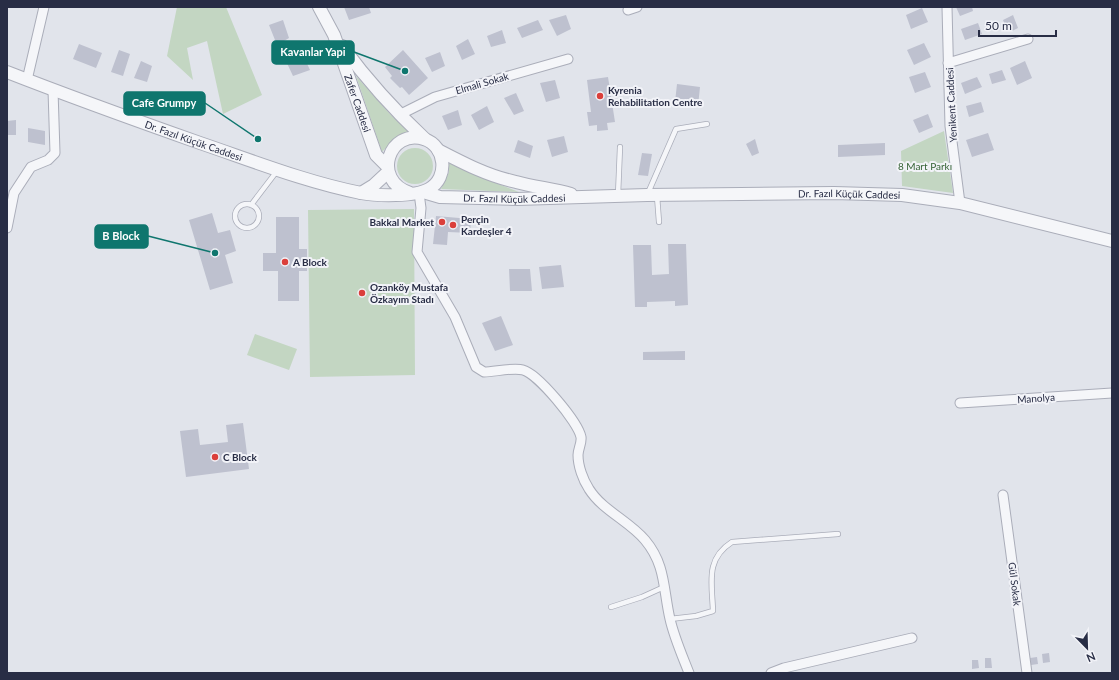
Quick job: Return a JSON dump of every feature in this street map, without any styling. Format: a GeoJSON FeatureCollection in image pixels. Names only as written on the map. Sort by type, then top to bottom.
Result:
{"type":"FeatureCollection","features":[{"type":"Feature","properties":{"kind":"street"},"geometry":{"type":"LineString","coordinates":[[27,80],[44,7]]}},
{"type":"Feature","properties":{"kind":"street","name":"Zafer Caddesi"},"geometry":{"type":"LineString","coordinates":[[319,7],[334,35],[366,78],[399,115],[425,139]]}},
{"type":"Feature","properties":{"kind":"street","name":"Yenikent Caddesi"},"geometry":{"type":"LineString","coordinates":[[947,7],[950,126],[960,203]]}},
{"type":"Feature","properties":{"kind":"street","name":"Zafer Caddesi"},"geometry":{"type":"LineString","coordinates":[[334,35],[376,155],[388,170]]}},
{"type":"Feature","properties":{"kind":"street"},"geometry":{"type":"LineString","coordinates":[[948,63],[1028,39]]}},
{"type":"Feature","properties":{"kind":"street","name":"Elmali Sokak"},"geometry":{"type":"LineString","coordinates":[[399,115],[435,97],[568,59]]}},
{"type":"Feature","properties":{"kind":"street","name":"Dr. Fazıl Küçük Caddesi"},"geometry":{"type":"LineString","coordinates":[[7,72],[53,90],[278,170],[361,193],[395,195],[417,193],[440,197],[517,199],[582,196],[834,193],[902,195],[960,203],[1112,240]]}},
{"type":"Feature","properties":{"kind":"street"},"geometry":{"type":"LineString","coordinates":[[7,228],[14,193],[31,167],[48,160],[55,153],[53,90]]}},
{"type":"Feature","properties":{"kind":"street"},"geometry":{"type":"LineString","coordinates":[[407,139],[425,139],[438,150],[442,158],[443,166],[437,183],[417,193],[396,186],[388,170],[390,154],[399,143],[407,139]]}},
{"type":"Feature","properties":{"kind":"street","name":"Dr. Fazıl Küçük Caddesi"},"geometry":{"type":"LineString","coordinates":[[438,150],[467,165],[494,176],[582,196]]}},
{"type":"Feature","properties":{"kind":"street"},"geometry":{"type":"LineString","coordinates":[[361,193],[374,185],[388,170]]}},
{"type":"Feature","properties":{"kind":"street"},"geometry":{"type":"LineString","coordinates":[[417,193],[421,208],[417,252],[455,317],[476,367],[484,372],[522,369],[529,372],[556,399],[578,428],[581,440],[578,454],[580,470],[589,490],[645,540],[660,564],[666,586],[670,619],[689,673]]}},
{"type":"Feature","properties":{"kind":"street","name":"Manolya"},"geometry":{"type":"LineString","coordinates":[[960,403],[1112,393]]}},
{"type":"Feature","properties":{"kind":"street","name":"Gül Sokak"},"geometry":{"type":"LineString","coordinates":[[1003,495],[1027,673]]}},
{"type":"Feature","properties":{"kind":"street"},"geometry":{"type":"LineString","coordinates":[[771,673],[784,668],[912,638]]}},
{"type":"Feature","properties":{"kind":"lane"},"geometry":{"type":"LineString","coordinates":[[659,222],[652,195],[676,129],[707,124]]}},
{"type":"Feature","properties":{"kind":"lane"},"geometry":{"type":"LineString","coordinates":[[618,196],[620,147]]}},
{"type":"Feature","properties":{"kind":"lane"},"geometry":{"type":"LineString","coordinates":[[251,205],[278,170]]}},
{"type":"Feature","properties":{"kind":"lane"},"geometry":{"type":"LineString","coordinates":[[244,204],[251,205],[257,209],[260,216],[258,222],[253,227],[246,229],[239,226],[235,221],[235,214],[238,208],[244,204]]}},
{"type":"Feature","properties":{"kind":"lane"},"geometry":{"type":"LineString","coordinates":[[670,619],[696,616],[713,611],[712,567],[722,548],[732,542],[838,534]]}},
{"type":"Feature","properties":{"kind":"lane"},"geometry":{"type":"LineString","coordinates":[[611,607],[642,597],[666,586]]}},
{"type":"Feature","properties":{"kind":"green space"},"geometry":{"type":"Polygon","coordinates":[[[177,7],[226,7],[262,95],[223,114],[207,41],[187,48],[193,80],[167,56],[177,7]]]}},
{"type":"Feature","properties":{"kind":"green space"},"geometry":{"type":"Polygon","coordinates":[[[356,76],[390,114],[409,132],[395,138],[382,152],[356,76]]]}},
{"type":"Feature","properties":{"kind":"green space","name":"8 Mart Parkı"},"geometry":{"type":"Polygon","coordinates":[[[944,131],[953,193],[902,186],[901,151],[944,131]]]}},
{"type":"Feature","properties":{"kind":"green space"},"geometry":{"type":"Polygon","coordinates":[[[419,148],[428,153],[432,159],[432,173],[428,179],[419,184],[411,184],[402,179],[398,173],[397,162],[402,153],[408,149],[419,148]]]}},
{"type":"Feature","properties":{"kind":"green space"},"geometry":{"type":"Polygon","coordinates":[[[449,163],[470,173],[519,192],[441,189],[449,172],[449,163]]]}},
{"type":"Feature","properties":{"kind":"green space","name":"Ozanköy Mustafa Özkayım Stadı"},"geometry":{"type":"Polygon","coordinates":[[[414,209],[415,375],[310,377],[308,210],[414,209]]]}},
{"type":"Feature","properties":{"kind":"green space"},"geometry":{"type":"Polygon","coordinates":[[[255,334],[297,349],[289,370],[247,355],[255,334]]]}},
{"type":"Feature","properties":{"kind":"building"},"geometry":{"type":"Polygon","coordinates":[[[344,7],[369,7],[371,13],[349,20],[344,7]]]}},
{"type":"Feature","properties":{"kind":"building"},"geometry":{"type":"Polygon","coordinates":[[[956,7],[972,7],[973,11],[960,16],[956,7]]]}},
{"type":"Feature","properties":{"kind":"building"},"geometry":{"type":"Polygon","coordinates":[[[922,8],[928,22],[911,29],[906,15],[922,8]]]}},
{"type":"Feature","properties":{"kind":"building"},"geometry":{"type":"Polygon","coordinates":[[[566,15],[571,29],[557,36],[549,20],[566,15]]]}},
{"type":"Feature","properties":{"kind":"building"},"geometry":{"type":"Polygon","coordinates":[[[1013,15],[1018,28],[1012,31],[1009,25],[1006,27],[1003,20],[1013,15]]]}},
{"type":"Feature","properties":{"kind":"building"},"geometry":{"type":"Polygon","coordinates":[[[283,20],[289,38],[277,45],[269,25],[283,20]]]}},
{"type":"Feature","properties":{"kind":"building"},"geometry":{"type":"Polygon","coordinates":[[[538,20],[543,30],[522,38],[517,28],[538,20]]]}},
{"type":"Feature","properties":{"kind":"building"},"geometry":{"type":"Polygon","coordinates":[[[978,23],[982,34],[965,40],[961,29],[978,23]]]}},
{"type":"Feature","properties":{"kind":"building"},"geometry":{"type":"Polygon","coordinates":[[[502,30],[506,43],[491,47],[487,36],[502,30]]]}},
{"type":"Feature","properties":{"kind":"building"},"geometry":{"type":"Polygon","coordinates":[[[468,39],[475,54],[462,60],[456,46],[468,39]]]}},
{"type":"Feature","properties":{"kind":"building"},"geometry":{"type":"Polygon","coordinates":[[[924,43],[931,57],[914,65],[907,50],[924,43]]]}},
{"type":"Feature","properties":{"kind":"building"},"geometry":{"type":"Polygon","coordinates":[[[79,44],[102,53],[96,68],[73,59],[79,44]]]}},
{"type":"Feature","properties":{"kind":"building"},"geometry":{"type":"Polygon","coordinates":[[[119,50],[130,54],[123,76],[111,72],[119,50]]]}},
{"type":"Feature","properties":{"kind":"building"},"geometry":{"type":"Polygon","coordinates":[[[403,50],[428,78],[409,95],[402,87],[400,88],[390,78],[392,76],[385,67],[403,50]]]}},
{"type":"Feature","properties":{"kind":"building"},"geometry":{"type":"Polygon","coordinates":[[[440,52],[445,66],[432,72],[425,58],[440,52]]]}},
{"type":"Feature","properties":{"kind":"building"},"geometry":{"type":"Polygon","coordinates":[[[302,53],[310,70],[293,76],[285,59],[302,53]]]}},
{"type":"Feature","properties":{"kind":"building"},"geometry":{"type":"Polygon","coordinates":[[[141,61],[152,66],[147,82],[134,78],[141,61]]]}},
{"type":"Feature","properties":{"kind":"building"},"geometry":{"type":"Polygon","coordinates":[[[1025,61],[1032,78],[1017,85],[1010,68],[1025,61]]]}},
{"type":"Feature","properties":{"kind":"building"},"geometry":{"type":"Polygon","coordinates":[[[1002,70],[1006,80],[992,84],[989,74],[1002,70]]]}},
{"type":"Feature","properties":{"kind":"building"},"geometry":{"type":"Polygon","coordinates":[[[925,72],[931,87],[915,93],[909,77],[925,72]]]}},
{"type":"Feature","properties":{"kind":"building","name":"Kyrenia Rehabilitation Centre"},"geometry":{"type":"Polygon","coordinates":[[[608,77],[615,122],[607,123],[608,130],[597,131],[597,125],[589,126],[587,112],[591,112],[587,80],[608,77]]]}},
{"type":"Feature","properties":{"kind":"building"},"geometry":{"type":"Polygon","coordinates":[[[977,77],[982,87],[965,94],[961,83],[977,77]]]}},
{"type":"Feature","properties":{"kind":"building"},"geometry":{"type":"Polygon","coordinates":[[[555,80],[560,98],[546,102],[540,83],[555,80]]]}},
{"type":"Feature","properties":{"kind":"building"},"geometry":{"type":"Polygon","coordinates":[[[677,84],[700,87],[698,106],[675,102],[677,84]]]}},
{"type":"Feature","properties":{"kind":"building"},"geometry":{"type":"Polygon","coordinates":[[[516,93],[524,111],[514,115],[504,98],[516,93]]]}},
{"type":"Feature","properties":{"kind":"building"},"geometry":{"type":"Polygon","coordinates":[[[981,102],[984,112],[969,117],[966,106],[981,102]]]}},
{"type":"Feature","properties":{"kind":"building"},"geometry":{"type":"Polygon","coordinates":[[[487,106],[494,122],[479,130],[471,115],[487,106]]]}},
{"type":"Feature","properties":{"kind":"building"},"geometry":{"type":"Polygon","coordinates":[[[458,110],[462,125],[448,130],[442,116],[458,110]]]}},
{"type":"Feature","properties":{"kind":"building"},"geometry":{"type":"Polygon","coordinates":[[[928,114],[933,127],[919,133],[913,120],[928,114]]]}},
{"type":"Feature","properties":{"kind":"building"},"geometry":{"type":"Polygon","coordinates":[[[16,120],[16,135],[7,135],[7,121],[16,120]]]}},
{"type":"Feature","properties":{"kind":"building"},"geometry":{"type":"Polygon","coordinates":[[[28,128],[45,131],[45,145],[28,142],[28,128]]]}},
{"type":"Feature","properties":{"kind":"building"},"geometry":{"type":"Polygon","coordinates":[[[988,133],[994,150],[972,157],[966,140],[988,133]]]}},
{"type":"Feature","properties":{"kind":"building"},"geometry":{"type":"Polygon","coordinates":[[[564,136],[568,152],[552,157],[547,140],[564,136]]]}},
{"type":"Feature","properties":{"kind":"building"},"geometry":{"type":"Polygon","coordinates":[[[755,139],[759,153],[752,156],[746,144],[755,139]]]}},
{"type":"Feature","properties":{"kind":"building"},"geometry":{"type":"Polygon","coordinates":[[[518,140],[533,146],[530,158],[514,152],[518,140]]]}},
{"type":"Feature","properties":{"kind":"building"},"geometry":{"type":"Polygon","coordinates":[[[885,143],[885,155],[838,157],[838,145],[885,143]]]}},
{"type":"Feature","properties":{"kind":"building"},"geometry":{"type":"Polygon","coordinates":[[[642,153],[652,154],[648,176],[638,175],[642,153]]]}},
{"type":"Feature","properties":{"kind":"building"},"geometry":{"type":"Polygon","coordinates":[[[212,213],[218,233],[230,230],[236,251],[225,255],[233,283],[210,290],[189,220],[212,213]]]}},
{"type":"Feature","properties":{"kind":"building","name":"Perçin Kardeşler 4"},"geometry":{"type":"Polygon","coordinates":[[[436,216],[471,219],[470,233],[448,232],[447,245],[433,244],[436,216]]]}},
{"type":"Feature","properties":{"kind":"building","name":"A Block"},"geometry":{"type":"Polygon","coordinates":[[[276,217],[299,217],[299,249],[307,249],[307,271],[299,271],[299,301],[278,301],[278,271],[263,271],[263,253],[276,253],[276,217]]]}},
{"type":"Feature","properties":{"kind":"building"},"geometry":{"type":"Polygon","coordinates":[[[668,244],[686,244],[688,305],[675,306],[675,301],[647,302],[647,307],[635,307],[633,245],[651,245],[652,275],[669,274],[668,244]]]}},
{"type":"Feature","properties":{"kind":"building"},"geometry":{"type":"Polygon","coordinates":[[[561,265],[564,287],[542,289],[539,267],[561,265]]]}},
{"type":"Feature","properties":{"kind":"building"},"geometry":{"type":"Polygon","coordinates":[[[509,269],[530,269],[532,291],[510,291],[509,269]]]}},
{"type":"Feature","properties":{"kind":"building"},"geometry":{"type":"Polygon","coordinates":[[[501,316],[513,345],[495,351],[482,323],[501,316]]]}},
{"type":"Feature","properties":{"kind":"building"},"geometry":{"type":"Polygon","coordinates":[[[685,351],[685,360],[643,360],[643,352],[685,351]]]}},
{"type":"Feature","properties":{"kind":"building","name":"C Block"},"geometry":{"type":"Polygon","coordinates":[[[243,423],[249,469],[186,477],[180,431],[198,429],[200,445],[228,442],[226,425],[243,423]]]}},
{"type":"Feature","properties":{"kind":"building"},"geometry":{"type":"Polygon","coordinates":[[[1049,653],[1050,662],[1043,663],[1042,654],[1049,653]]]}},
{"type":"Feature","properties":{"kind":"building"},"geometry":{"type":"Polygon","coordinates":[[[1037,657],[1038,664],[1031,665],[1030,658],[1037,657]]]}},
{"type":"Feature","properties":{"kind":"building"},"geometry":{"type":"Polygon","coordinates":[[[985,658],[991,658],[992,668],[985,668],[985,658]]]}},
{"type":"Feature","properties":{"kind":"building"},"geometry":{"type":"Polygon","coordinates":[[[972,660],[978,660],[979,668],[972,669],[972,660]]]}},
{"type":"Feature","properties":{"kind":"place","name":"Kavanlar Yapi"},"geometry":{"type":"Point","coordinates":[405,71]}},
{"type":"Feature","properties":{"kind":"place","name":"Kyrenia Rehabilitation Centre"},"geometry":{"type":"Point","coordinates":[600,96]}},
{"type":"Feature","properties":{"kind":"place","name":"Cafe Grumpy"},"geometry":{"type":"Point","coordinates":[258,139]}},
{"type":"Feature","properties":{"kind":"place","name":"Bakkal Market"},"geometry":{"type":"Point","coordinates":[442,222]}},
{"type":"Feature","properties":{"kind":"place","name":"Perçin Kardeşler 4"},"geometry":{"type":"Point","coordinates":[453,225]}},
{"type":"Feature","properties":{"kind":"place","name":"B Block"},"geometry":{"type":"Point","coordinates":[215,253]}},
{"type":"Feature","properties":{"kind":"place","name":"A Block"},"geometry":{"type":"Point","coordinates":[285,262]}},
{"type":"Feature","properties":{"kind":"place","name":"Ozanköy Mustafa Özkayım Stadı"},"geometry":{"type":"Point","coordinates":[362,293]}},
{"type":"Feature","properties":{"kind":"place","name":"C Block"},"geometry":{"type":"Point","coordinates":[215,457]}}]}
